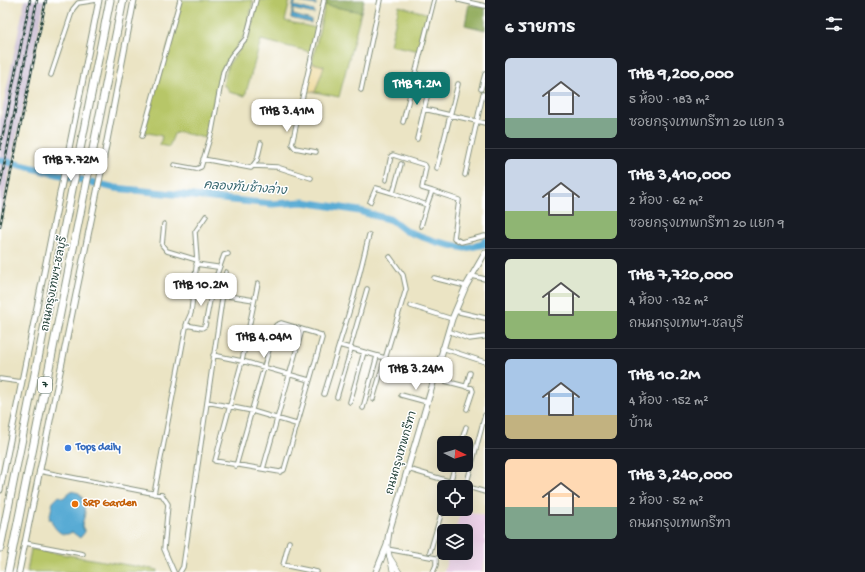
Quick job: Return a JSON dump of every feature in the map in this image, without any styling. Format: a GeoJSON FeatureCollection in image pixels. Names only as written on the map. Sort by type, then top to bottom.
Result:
{"type":"FeatureCollection","features":[{"type":"Feature","properties":{"kind":"highway","name":"ถนนกรุงเทพฯ-ชลบุรี"},"geometry":{"type":"LineString","coordinates":[[0,548],[72,196],[110,0]]}},
{"type":"Feature","properties":{"kind":"highway","name":"ถนนกรุงเทพฯ-ชลบุรี"},"geometry":{"type":"LineString","coordinates":[[8,572],[123,0]]}},
{"type":"Feature","properties":{"kind":"main road"},"geometry":{"type":"LineString","coordinates":[[0,490],[98,0]]}},
{"type":"Feature","properties":{"kind":"main road"},"geometry":{"type":"LineString","coordinates":[[19,572],[95,202],[134,0]]}},
{"type":"Feature","properties":{"kind":"main road","name":"ถนนกรุงเทพกรีฑา"},"geometry":{"type":"LineString","coordinates":[[376,572],[388,550],[389,532],[442,348],[455,311],[466,286],[485,253]]}},
{"type":"Feature","properties":{"kind":"street"},"geometry":{"type":"LineString","coordinates":[[51,75],[73,9],[78,3],[98,0]]}},
{"type":"Feature","properties":{"kind":"street"},"geometry":{"type":"LineString","coordinates":[[142,136],[180,0]]}},
{"type":"Feature","properties":{"kind":"street"},"geometry":{"type":"LineString","coordinates":[[174,165],[199,169],[212,131],[223,72],[231,56],[246,38],[256,0]]}},
{"type":"Feature","properties":{"kind":"street"},"geometry":{"type":"LineString","coordinates":[[316,152],[295,148],[292,144],[324,0]]}},
{"type":"Feature","properties":{"kind":"street"},"geometry":{"type":"LineString","coordinates":[[361,90],[380,0]]}},
{"type":"Feature","properties":{"kind":"street"},"geometry":{"type":"LineString","coordinates":[[403,122],[434,0]]}},
{"type":"Feature","properties":{"kind":"street"},"geometry":{"type":"LineString","coordinates":[[459,0],[485,6]]}},
{"type":"Feature","properties":{"kind":"street"},"geometry":{"type":"LineString","coordinates":[[481,89],[485,74]]}},
{"type":"Feature","properties":{"kind":"street"},"geometry":{"type":"LineString","coordinates":[[417,139],[432,76]]}},
{"type":"Feature","properties":{"kind":"street"},"geometry":{"type":"LineString","coordinates":[[436,168],[458,84]]}},
{"type":"Feature","properties":{"kind":"street"},"geometry":{"type":"LineString","coordinates":[[465,175],[483,94]]}},
{"type":"Feature","properties":{"kind":"street"},"geometry":{"type":"LineString","coordinates":[[424,109],[485,123]]}},
{"type":"Feature","properties":{"kind":"street"},"geometry":{"type":"LineString","coordinates":[[253,166],[257,160],[261,143]]}},
{"type":"Feature","properties":{"kind":"street"},"geometry":{"type":"LineString","coordinates":[[386,180],[391,156],[394,155],[425,165],[422,188],[459,200],[454,236],[457,241],[461,242],[485,236]]}},
{"type":"Feature","properties":{"kind":"street"},"geometry":{"type":"LineString","coordinates":[[203,159],[248,168],[253,166],[277,167],[311,178]]}},
{"type":"Feature","properties":{"kind":"street"},"geometry":{"type":"LineString","coordinates":[[394,193],[401,164]]}},
{"type":"Feature","properties":{"kind":"street"},"geometry":{"type":"LineString","coordinates":[[370,202],[376,188],[427,205]]}},
{"type":"Feature","properties":{"kind":"street"},"geometry":{"type":"LineString","coordinates":[[421,226],[432,191]]}},
{"type":"Feature","properties":{"kind":"street"},"geometry":{"type":"LineString","coordinates":[[154,494],[186,325],[191,313],[196,262],[195,232],[206,216]]}},
{"type":"Feature","properties":{"kind":"street"},"geometry":{"type":"LineString","coordinates":[[164,224],[163,248],[196,262],[217,267]]}},
{"type":"Feature","properties":{"kind":"street"},"geometry":{"type":"LineString","coordinates":[[324,394],[354,296],[369,235]]}},
{"type":"Feature","properties":{"kind":"street"},"geometry":{"type":"LineString","coordinates":[[186,325],[202,328],[205,326],[212,288],[224,255],[228,254]]}},
{"type":"Feature","properties":{"kind":"street"},"geometry":{"type":"LineString","coordinates":[[373,399],[406,289],[403,275],[390,258]]}},
{"type":"Feature","properties":{"kind":"street"},"geometry":{"type":"LineString","coordinates":[[180,572],[183,567],[226,272]]}},
{"type":"Feature","properties":{"kind":"street"},"geometry":{"type":"LineString","coordinates":[[472,276],[485,279]]}},
{"type":"Feature","properties":{"kind":"street"},"geometry":{"type":"LineString","coordinates":[[434,278],[466,286]]}},
{"type":"Feature","properties":{"kind":"street"},"geometry":{"type":"LineString","coordinates":[[236,466],[278,323],[322,336],[284,470],[280,472],[263,469],[236,466],[217,463],[215,459],[242,361],[258,283]]}},
{"type":"Feature","properties":{"kind":"street"},"geometry":{"type":"LineString","coordinates":[[194,285],[212,288]]}},
{"type":"Feature","properties":{"kind":"street"},"geometry":{"type":"LineString","coordinates":[[337,397],[367,289]]}},
{"type":"Feature","properties":{"kind":"street"},"geometry":{"type":"LineString","coordinates":[[222,295],[254,300]]}},
{"type":"Feature","properties":{"kind":"street"},"geometry":{"type":"LineString","coordinates":[[411,306],[452,320]]}},
{"type":"Feature","properties":{"kind":"street"},"geometry":{"type":"LineString","coordinates":[[455,311],[485,318]]}},
{"type":"Feature","properties":{"kind":"street"},"geometry":{"type":"LineString","coordinates":[[263,469],[302,330]]}},
{"type":"Feature","properties":{"kind":"street"},"geometry":{"type":"LineString","coordinates":[[448,331],[469,339],[484,337]]}},
{"type":"Feature","properties":{"kind":"street"},"geometry":{"type":"LineString","coordinates":[[339,345],[385,358]]}},
{"type":"Feature","properties":{"kind":"street"},"geometry":{"type":"LineString","coordinates":[[442,348],[485,362]]}},
{"type":"Feature","properties":{"kind":"street"},"geometry":{"type":"LineString","coordinates":[[350,402],[364,352]]}},
{"type":"Feature","properties":{"kind":"street"},"geometry":{"type":"LineString","coordinates":[[213,355],[242,361],[309,380]]}},
{"type":"Feature","properties":{"kind":"street"},"geometry":{"type":"LineString","coordinates":[[362,408],[377,356]]}},
{"type":"Feature","properties":{"kind":"street"},"geometry":{"type":"LineString","coordinates":[[415,361],[437,366]]}},
{"type":"Feature","properties":{"kind":"street"},"geometry":{"type":"LineString","coordinates":[[383,364],[473,389],[467,409]]}},
{"type":"Feature","properties":{"kind":"street"},"geometry":{"type":"LineString","coordinates":[[466,387],[470,373]]}},
{"type":"Feature","properties":{"kind":"street"},"geometry":{"type":"LineString","coordinates":[[0,378],[22,382]]}},
{"type":"Feature","properties":{"kind":"street"},"geometry":{"type":"LineString","coordinates":[[401,396],[427,402]]}},
{"type":"Feature","properties":{"kind":"street"},"geometry":{"type":"LineString","coordinates":[[207,402],[252,411],[296,424]]}},
{"type":"Feature","properties":{"kind":"street"},"geometry":{"type":"LineString","coordinates":[[468,480],[483,430],[485,415]]}},
{"type":"Feature","properties":{"kind":"street"},"geometry":{"type":"LineString","coordinates":[[463,436],[466,427]]}},
{"type":"Feature","properties":{"kind":"street"},"geometry":{"type":"LineString","coordinates":[[408,469],[447,480]]}},
{"type":"Feature","properties":{"kind":"street"},"geometry":{"type":"LineString","coordinates":[[39,472],[162,495],[168,504],[164,549],[174,572]]}},
{"type":"Feature","properties":{"kind":"street"},"geometry":{"type":"LineString","coordinates":[[473,488],[485,492]]}},
{"type":"Feature","properties":{"kind":"street"},"geometry":{"type":"LineString","coordinates":[[430,552],[440,516]]}},
{"type":"Feature","properties":{"kind":"street"},"geometry":{"type":"LineString","coordinates":[[289,542],[284,565],[317,572]]}},
{"type":"Feature","properties":{"kind":"street"},"geometry":{"type":"LineString","coordinates":[[25,543],[83,554]]}},
{"type":"Feature","properties":{"kind":"street"},"geometry":{"type":"LineString","coordinates":[[388,550],[393,572]]}},
{"type":"Feature","properties":{"kind":"street"},"geometry":{"type":"LineString","coordinates":[[388,550],[399,572]]}},
{"type":"Feature","properties":{"kind":"street"},"geometry":{"type":"LineString","coordinates":[[388,550],[436,558],[436,565],[433,572]]}},
{"type":"Feature","properties":{"kind":"shaded area"},"geometry":{"type":"Polygon","coordinates":[[[25,0],[45,0],[0,219],[0,121],[25,0]]]}},
{"type":"Feature","properties":{"kind":"shaded area"},"geometry":{"type":"Polygon","coordinates":[[[473,512],[485,516],[485,559],[482,572],[444,572],[447,560],[473,560],[473,524],[457,524],[459,516],[473,516],[473,512]]]}},
{"type":"Feature","properties":{"kind":"green space"},"geometry":{"type":"Polygon","coordinates":[[[181,0],[253,0],[247,32],[221,71],[205,138],[179,132],[174,134],[169,147],[160,145],[162,136],[144,132],[181,0]]]}},
{"type":"Feature","properties":{"kind":"green space"},"geometry":{"type":"Polygon","coordinates":[[[258,0],[290,0],[285,21],[316,28],[311,52],[261,40],[245,96],[229,92],[227,87],[223,85],[228,65],[249,37],[258,0]]]}},
{"type":"Feature","properties":{"kind":"green space"},"geometry":{"type":"Polygon","coordinates":[[[326,0],[364,0],[361,12],[325,5],[326,0]]]}},
{"type":"Feature","properties":{"kind":"green space"},"geometry":{"type":"Polygon","coordinates":[[[469,4],[485,8],[485,30],[465,25],[469,4]]]}},
{"type":"Feature","properties":{"kind":"green space"},"geometry":{"type":"Polygon","coordinates":[[[325,5],[361,12],[339,97],[315,92],[324,66],[312,63],[325,5]]]}},
{"type":"Feature","properties":{"kind":"green space"},"geometry":{"type":"Polygon","coordinates":[[[399,6],[429,14],[420,51],[390,45],[399,6]]]}},
{"type":"Feature","properties":{"kind":"green space"},"geometry":{"type":"Polygon","coordinates":[[[31,549],[158,570],[157,572],[27,572],[31,549]]]}},
{"type":"Feature","properties":{"kind":"sand"},"geometry":{"type":"Polygon","coordinates":[[[312,63],[324,66],[315,92],[306,91],[312,63]]]}},
{"type":"Feature","properties":{"kind":"water"},"geometry":{"type":"Polygon","coordinates":[[[294,0],[306,0],[316,3],[316,5],[296,1],[294,6],[314,11],[314,14],[293,9],[293,15],[311,20],[311,23],[291,18],[294,0]]]}},
{"type":"Feature","properties":{"kind":"water"},"geometry":{"type":"Polygon","coordinates":[[[71,491],[79,493],[82,497],[85,513],[82,526],[85,532],[80,538],[72,532],[65,534],[58,532],[51,519],[49,519],[53,502],[59,496],[63,498],[71,491]]]}},
{"type":"Feature","properties":{"kind":"waterway","name":"คลองทับช้างล่าง"},"geometry":{"type":"LineString","coordinates":[[0,160],[115,188],[272,204],[304,202],[336,207],[359,211],[392,220],[406,231],[437,242],[465,248],[485,244]]}},
{"type":"Feature","properties":{"kind":"waterway","name":"คลองทับช้างล่าง"},"geometry":{"type":"LineString","coordinates":[[482,244],[484,239]]}},
{"type":"Feature","properties":{"kind":"railway"},"geometry":{"type":"LineString","coordinates":[[0,149],[30,0]]}},
{"type":"Feature","properties":{"kind":"railway"},"geometry":{"type":"LineString","coordinates":[[0,186],[37,0]]}},
{"type":"Feature","properties":{"kind":"railway"},"geometry":{"type":"LineString","coordinates":[[0,226],[46,0]]}},
{"type":"Feature","properties":{"kind":"place","name":"Tops daily"},"geometry":{"type":"Point","coordinates":[68,448]}},
{"type":"Feature","properties":{"kind":"place","name":"SRP Garden"},"geometry":{"type":"Point","coordinates":[75,504]}}]}
